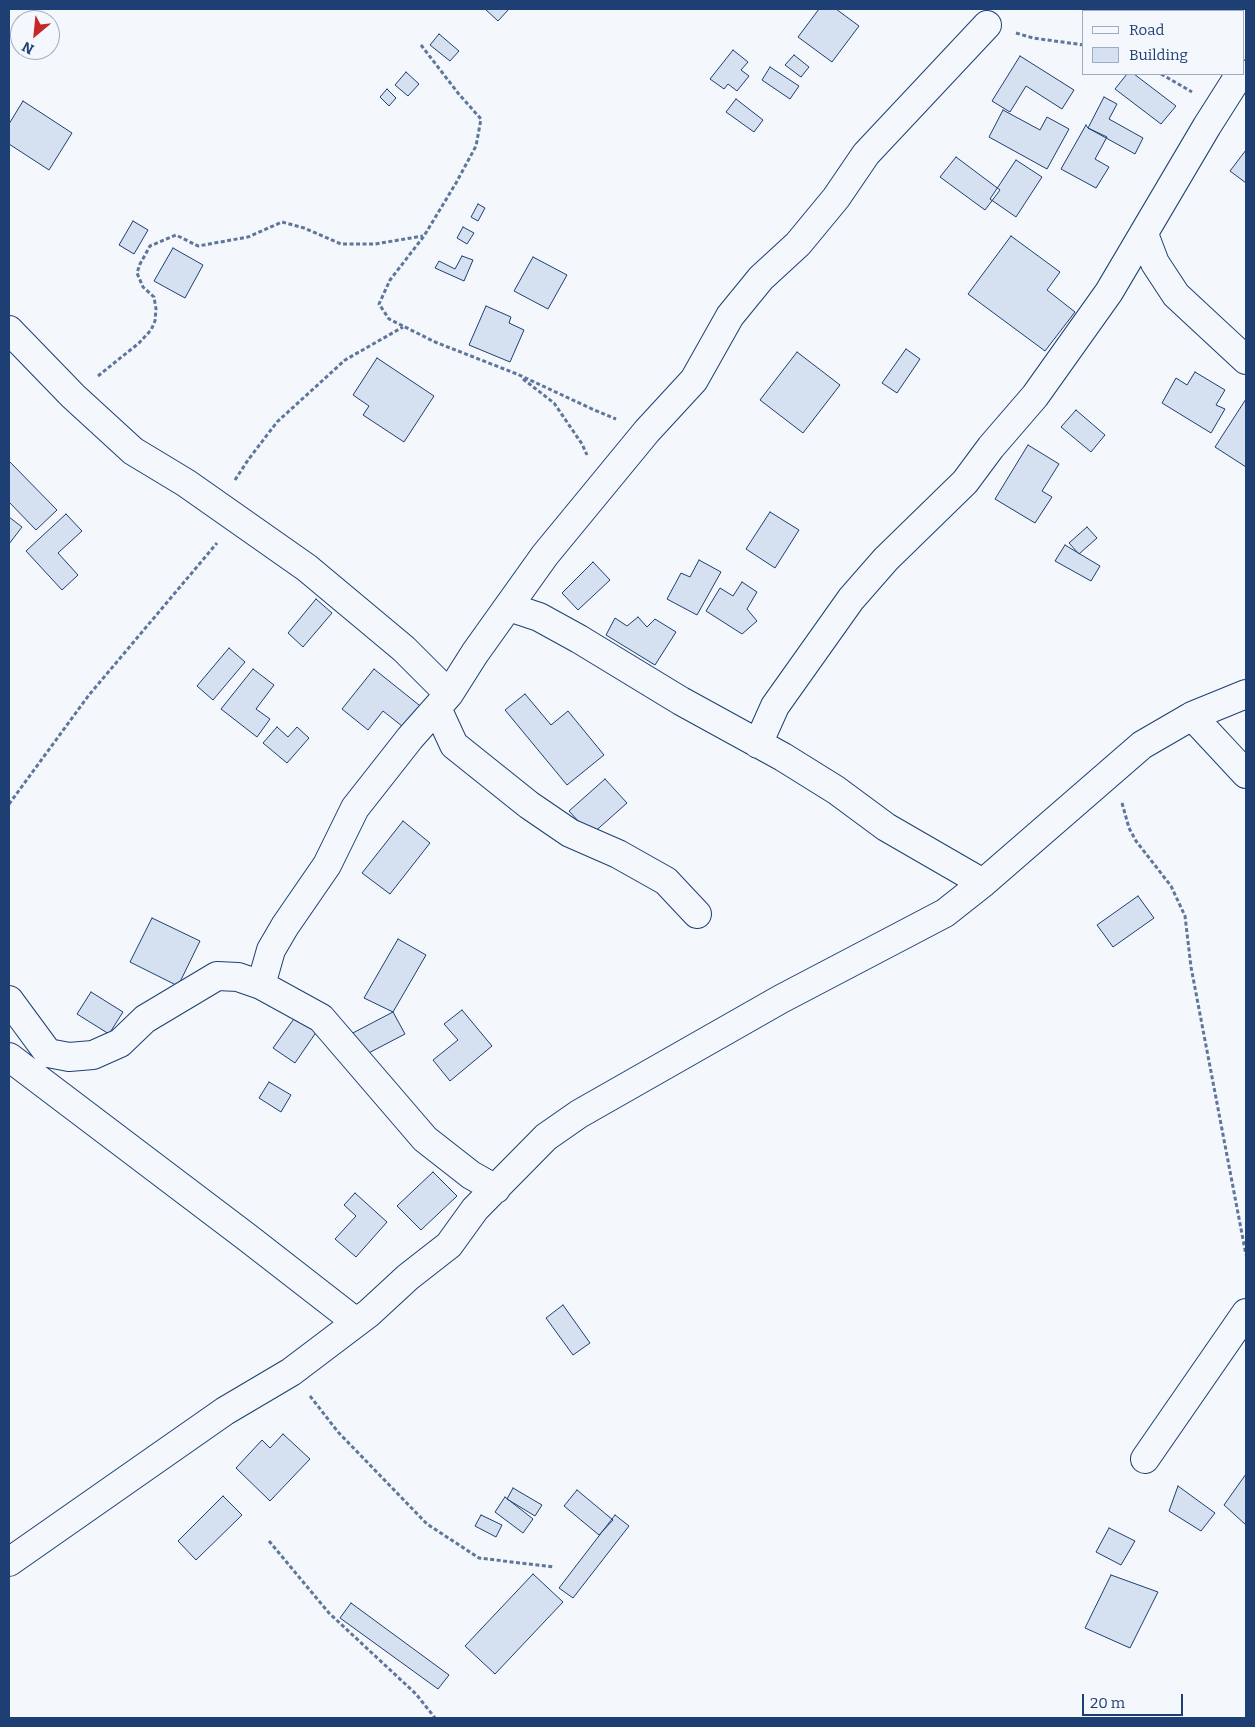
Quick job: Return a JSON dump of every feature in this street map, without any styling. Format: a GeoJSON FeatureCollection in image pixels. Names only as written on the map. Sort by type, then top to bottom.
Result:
{"type":"FeatureCollection","features":[{"type":"Feature","properties":{"kind":"street"},"geometry":{"type":"LineString","coordinates":[[261,985],[272,950],[280,934],[304,896],[327,865],[356,808],[410,738],[443,701],[545,555],[647,431],[694,380],[736,308],[762,278],[798,244],[836,198],[866,154],[987,25]]}},
{"type":"Feature","properties":{"kind":"street"},"geometry":{"type":"LineString","coordinates":[[758,744],[775,706],[851,599],[924,520],[966,482],[991,447],[1035,396],[1109,292],[1239,75]]}},
{"type":"Feature","properties":{"kind":"street"},"geometry":{"type":"LineString","coordinates":[[1144,234],[1155,262],[1176,295],[1246,360]]}},
{"type":"Feature","properties":{"kind":"street"},"geometry":{"type":"LineString","coordinates":[[9,330],[73,396],[133,451],[186,483],[307,568],[404,650],[443,701],[454,745],[521,799],[570,833],[618,854],[666,881],[697,914]]}},
{"type":"Feature","properties":{"kind":"street"},"geometry":{"type":"LineString","coordinates":[[509,607],[539,617],[580,639],[682,701],[783,757],[836,790],[886,827],[983,883]]}},
{"type":"Feature","properties":{"kind":"street"},"geometry":{"type":"LineString","coordinates":[[9,1562],[225,1411],[291,1372],[356,1322],[449,1244],[476,1209],[546,1137],[579,1114],[781,998],[945,913],[983,883],[1142,744],[1192,716],[1246,694]]}},
{"type":"Feature","properties":{"kind":"street"},"geometry":{"type":"LineString","coordinates":[[1192,716],[1246,774]]}},
{"type":"Feature","properties":{"kind":"street"},"geometry":{"type":"LineString","coordinates":[[9,1000],[48,1052],[68,1057],[93,1055],[120,1043],[145,1019],[217,976],[238,977],[261,985],[320,1018],[425,1139],[471,1175],[496,1189]]}},
{"type":"Feature","properties":{"kind":"street"},"geometry":{"type":"LineString","coordinates":[[9,1057],[356,1322]]}},
{"type":"Feature","properties":{"kind":"street"},"geometry":{"type":"LineString","coordinates":[[1145,1459],[1246,1313]]}},
{"type":"Feature","properties":{"kind":"path"},"geometry":{"type":"LineString","coordinates":[[421,45],[481,119],[476,146],[456,183],[424,236],[390,280],[379,304],[389,319],[435,342],[517,374],[592,409],[647,431]]}},
{"type":"Feature","properties":{"kind":"path"},"geometry":{"type":"LineString","coordinates":[[73,396],[139,343],[151,330],[155,321],[154,297],[143,287],[137,273],[150,246],[176,235],[198,246],[248,237],[282,222],[304,228],[341,244],[375,244],[424,236]]}},
{"type":"Feature","properties":{"kind":"path"},"geometry":{"type":"LineString","coordinates":[[9,804],[89,694],[228,512],[248,460],[277,422],[345,360],[404,327]]}},
{"type":"Feature","properties":{"kind":"path"},"geometry":{"type":"LineString","coordinates":[[517,374],[554,403],[582,444],[600,488]]}},
{"type":"Feature","properties":{"kind":"path"},"geometry":{"type":"LineString","coordinates":[[1114,768],[1129,828],[1136,841],[1171,886],[1185,916],[1190,967],[1246,1255]]}},
{"type":"Feature","properties":{"kind":"path"},"geometry":{"type":"LineString","coordinates":[[291,1372],[338,1432],[427,1524],[479,1558],[554,1568]]}},
{"type":"Feature","properties":{"kind":"path"},"geometry":{"type":"LineString","coordinates":[[269,1541],[328,1613],[416,1694],[435,1718]]}},
{"type":"Feature","properties":{"kind":"building"},"geometry":{"type":"Polygon","coordinates":[[[485,9],[509,9],[498,21],[485,9]]]}},
{"type":"Feature","properties":{"kind":"building"},"geometry":{"type":"Polygon","coordinates":[[[819,9],[836,9],[859,26],[832,62],[798,37],[819,9]]]}},
{"type":"Feature","properties":{"kind":"building"},"geometry":{"type":"Polygon","coordinates":[[[439,34],[459,51],[450,61],[430,45],[439,34]]]}},
{"type":"Feature","properties":{"kind":"building"},"geometry":{"type":"Polygon","coordinates":[[[733,50],[748,62],[741,70],[749,76],[737,91],[728,84],[724,89],[710,79],[733,50]]]}},
{"type":"Feature","properties":{"kind":"building"},"geometry":{"type":"Polygon","coordinates":[[[794,55],[809,67],[801,77],[785,65],[794,55]]]}},
{"type":"Feature","properties":{"kind":"building"},"geometry":{"type":"Polygon","coordinates":[[[1020,56],[1074,90],[1062,109],[1026,86],[1010,112],[992,101],[1020,56]]]}},
{"type":"Feature","properties":{"kind":"building"},"geometry":{"type":"Polygon","coordinates":[[[770,67],[799,86],[790,99],[762,80],[770,67]]]}},
{"type":"Feature","properties":{"kind":"building"},"geometry":{"type":"Polygon","coordinates":[[[406,72],[419,84],[408,96],[395,85],[406,72]]]}},
{"type":"Feature","properties":{"kind":"building"},"geometry":{"type":"Polygon","coordinates":[[[1126,75],[1135,75],[1176,106],[1161,124],[1115,89],[1126,75]]]}},
{"type":"Feature","properties":{"kind":"building"},"geometry":{"type":"Polygon","coordinates":[[[387,89],[396,98],[389,106],[380,97],[387,89]]]}},
{"type":"Feature","properties":{"kind":"building"},"geometry":{"type":"Polygon","coordinates":[[[1104,97],[1117,104],[1109,119],[1143,138],[1135,154],[1088,128],[1104,97]]]}},
{"type":"Feature","properties":{"kind":"building"},"geometry":{"type":"Polygon","coordinates":[[[736,99],[763,120],[754,132],[726,112],[736,99]]]}},
{"type":"Feature","properties":{"kind":"building"},"geometry":{"type":"Polygon","coordinates":[[[23,101],[72,133],[49,170],[9,144],[9,124],[23,101]]]}},
{"type":"Feature","properties":{"kind":"building"},"geometry":{"type":"Polygon","coordinates":[[[1003,110],[1040,130],[1047,117],[1069,129],[1047,169],[989,137],[1003,110]]]}},
{"type":"Feature","properties":{"kind":"building"},"geometry":{"type":"Polygon","coordinates":[[[1086,125],[1088,128],[1107,137],[1095,159],[1109,167],[1096,188],[1061,169],[1086,125]]]}},
{"type":"Feature","properties":{"kind":"building"},"geometry":{"type":"Polygon","coordinates":[[[1246,150],[1246,183],[1230,171],[1246,150]]]}},
{"type":"Feature","properties":{"kind":"building"},"geometry":{"type":"Polygon","coordinates":[[[956,157],[1000,190],[985,210],[940,177],[956,157]]]}},
{"type":"Feature","properties":{"kind":"building"},"geometry":{"type":"Polygon","coordinates":[[[1016,160],[1042,177],[1016,217],[990,199],[1016,160]]]}},
{"type":"Feature","properties":{"kind":"building"},"geometry":{"type":"Polygon","coordinates":[[[478,204],[485,208],[478,221],[471,217],[478,204]]]}},
{"type":"Feature","properties":{"kind":"building"},"geometry":{"type":"Polygon","coordinates":[[[133,221],[148,230],[134,254],[119,245],[133,221]]]}},
{"type":"Feature","properties":{"kind":"building"},"geometry":{"type":"Polygon","coordinates":[[[463,227],[474,233],[467,244],[457,238],[463,227]]]}},
{"type":"Feature","properties":{"kind":"building"},"geometry":{"type":"Polygon","coordinates":[[[1011,236],[1060,272],[1047,290],[1075,312],[1045,351],[968,294],[1011,236]]]}},
{"type":"Feature","properties":{"kind":"building"},"geometry":{"type":"Polygon","coordinates":[[[173,248],[203,265],[185,298],[154,281],[173,248]]]}},
{"type":"Feature","properties":{"kind":"building"},"geometry":{"type":"Polygon","coordinates":[[[462,256],[473,260],[464,281],[435,268],[439,261],[455,269],[462,256]]]}},
{"type":"Feature","properties":{"kind":"building"},"geometry":{"type":"Polygon","coordinates":[[[533,257],[567,275],[548,309],[514,291],[533,257]]]}},
{"type":"Feature","properties":{"kind":"building"},"geometry":{"type":"Polygon","coordinates":[[[486,306],[511,317],[509,323],[524,330],[510,362],[469,345],[486,306]]]}},
{"type":"Feature","properties":{"kind":"building"},"geometry":{"type":"Polygon","coordinates":[[[906,349],[920,359],[897,393],[882,383],[906,349]]]}},
{"type":"Feature","properties":{"kind":"building"},"geometry":{"type":"Polygon","coordinates":[[[797,352],[840,385],[803,433],[760,400],[797,352]]]}},
{"type":"Feature","properties":{"kind":"building"},"geometry":{"type":"Polygon","coordinates":[[[377,358],[434,396],[404,442],[363,415],[369,406],[353,395],[377,358]]]}},
{"type":"Feature","properties":{"kind":"building"},"geometry":{"type":"Polygon","coordinates":[[[1195,372],[1225,390],[1216,405],[1225,409],[1211,433],[1162,403],[1176,378],[1187,385],[1195,372]]]}},
{"type":"Feature","properties":{"kind":"building"},"geometry":{"type":"Polygon","coordinates":[[[1246,399],[1246,467],[1215,447],[1246,399]]]}},
{"type":"Feature","properties":{"kind":"building"},"geometry":{"type":"Polygon","coordinates":[[[1076,410],[1105,435],[1091,452],[1061,427],[1076,410]]]}},
{"type":"Feature","properties":{"kind":"building"},"geometry":{"type":"Polygon","coordinates":[[[1028,445],[1059,464],[1042,491],[1052,497],[1035,523],[995,499],[1028,445]]]}},
{"type":"Feature","properties":{"kind":"building"},"geometry":{"type":"Polygon","coordinates":[[[9,461],[57,510],[36,530],[9,502],[9,461]]]}},
{"type":"Feature","properties":{"kind":"building"},"geometry":{"type":"Polygon","coordinates":[[[770,512],[799,530],[775,568],[746,549],[770,512]]]}},
{"type":"Feature","properties":{"kind":"building"},"geometry":{"type":"Polygon","coordinates":[[[66,514],[82,531],[58,553],[78,575],[62,590],[26,551],[66,514]]]}},
{"type":"Feature","properties":{"kind":"building"},"geometry":{"type":"Polygon","coordinates":[[[9,517],[22,527],[9,544],[9,517]]]}},
{"type":"Feature","properties":{"kind":"building"},"geometry":{"type":"Polygon","coordinates":[[[1087,527],[1097,538],[1079,554],[1069,543],[1087,527]]]}},
{"type":"Feature","properties":{"kind":"building"},"geometry":{"type":"Polygon","coordinates":[[[1065,545],[1100,566],[1091,581],[1055,561],[1065,545]]]}},
{"type":"Feature","properties":{"kind":"building"},"geometry":{"type":"Polygon","coordinates":[[[699,560],[721,572],[697,615],[667,599],[681,573],[690,577],[699,560]]]}},
{"type":"Feature","properties":{"kind":"building"},"geometry":{"type":"Polygon","coordinates":[[[593,562],[610,580],[578,610],[562,593],[593,562]]]}},
{"type":"Feature","properties":{"kind":"building"},"geometry":{"type":"Polygon","coordinates":[[[742,582],[757,592],[747,609],[757,621],[742,634],[706,611],[720,588],[733,596],[742,582]]]}},
{"type":"Feature","properties":{"kind":"building"},"geometry":{"type":"Polygon","coordinates":[[[316,599],[332,613],[303,647],[288,633],[316,599]]]}},
{"type":"Feature","properties":{"kind":"building"},"geometry":{"type":"Polygon","coordinates":[[[638,617],[647,627],[655,619],[676,632],[655,665],[606,635],[615,618],[627,626],[638,617]]]}},
{"type":"Feature","properties":{"kind":"building"},"geometry":{"type":"Polygon","coordinates":[[[229,648],[245,662],[213,700],[197,686],[229,648]]]}},
{"type":"Feature","properties":{"kind":"building"},"geometry":{"type":"Polygon","coordinates":[[[253,669],[274,685],[256,709],[270,719],[257,737],[221,709],[253,669]]]}},
{"type":"Feature","properties":{"kind":"building"},"geometry":{"type":"Polygon","coordinates":[[[374,669],[424,709],[407,730],[383,711],[368,730],[342,709],[374,669]]]}},
{"type":"Feature","properties":{"kind":"building"},"geometry":{"type":"Polygon","coordinates":[[[525,694],[551,725],[568,711],[604,755],[567,785],[505,710],[525,694]]]}},
{"type":"Feature","properties":{"kind":"building"},"geometry":{"type":"Polygon","coordinates":[[[277,727],[288,737],[297,727],[309,738],[287,763],[263,743],[277,727]]]}},
{"type":"Feature","properties":{"kind":"building"},"geometry":{"type":"Polygon","coordinates":[[[605,779],[627,803],[591,835],[569,811],[605,779]]]}},
{"type":"Feature","properties":{"kind":"building"},"geometry":{"type":"Polygon","coordinates":[[[403,821],[430,843],[390,894],[362,873],[403,821]]]}},
{"type":"Feature","properties":{"kind":"building"},"geometry":{"type":"Polygon","coordinates":[[[1138,896],[1154,918],[1113,947],[1097,925],[1138,896]]]}},
{"type":"Feature","properties":{"kind":"building"},"geometry":{"type":"Polygon","coordinates":[[[152,918],[200,941],[178,986],[130,962],[152,918]]]}},
{"type":"Feature","properties":{"kind":"building"},"geometry":{"type":"Polygon","coordinates":[[[398,939],[426,955],[393,1012],[364,998],[398,939]]]}},
{"type":"Feature","properties":{"kind":"building"},"geometry":{"type":"Polygon","coordinates":[[[91,992],[123,1012],[109,1034],[77,1014],[91,992]]]}},
{"type":"Feature","properties":{"kind":"building"},"geometry":{"type":"Polygon","coordinates":[[[462,1010],[492,1046],[450,1081],[433,1060],[458,1040],[444,1024],[462,1010]]]}},
{"type":"Feature","properties":{"kind":"building"},"geometry":{"type":"Polygon","coordinates":[[[393,1012],[405,1034],[361,1057],[349,1035],[393,1012]]]}},
{"type":"Feature","properties":{"kind":"building"},"geometry":{"type":"Polygon","coordinates":[[[296,1016],[317,1031],[295,1063],[273,1048],[296,1016]]]}},
{"type":"Feature","properties":{"kind":"building"},"geometry":{"type":"Polygon","coordinates":[[[269,1082],[291,1095],[281,1112],[259,1098],[269,1082]]]}},
{"type":"Feature","properties":{"kind":"building"},"geometry":{"type":"Polygon","coordinates":[[[433,1172],[457,1196],[421,1230],[397,1206],[433,1172]]]}},
{"type":"Feature","properties":{"kind":"building"},"geometry":{"type":"Polygon","coordinates":[[[355,1193],[387,1222],[356,1257],[335,1239],[356,1216],[344,1205],[355,1193]]]}},
{"type":"Feature","properties":{"kind":"building"},"geometry":{"type":"Polygon","coordinates":[[[563,1305],[590,1343],[573,1355],[546,1318],[563,1305]]]}},
{"type":"Feature","properties":{"kind":"building"},"geometry":{"type":"Polygon","coordinates":[[[283,1434],[310,1459],[270,1501],[236,1468],[262,1440],[270,1448],[283,1434]]]}},
{"type":"Feature","properties":{"kind":"building"},"geometry":{"type":"Polygon","coordinates":[[[1246,1474],[1246,1525],[1224,1505],[1246,1474]]]}},
{"type":"Feature","properties":{"kind":"building"},"geometry":{"type":"Polygon","coordinates":[[[1178,1486],[1215,1513],[1201,1531],[1169,1511],[1178,1486]]]}},
{"type":"Feature","properties":{"kind":"building"},"geometry":{"type":"Polygon","coordinates":[[[513,1488],[542,1505],[535,1516],[507,1499],[513,1488]]]}},
{"type":"Feature","properties":{"kind":"building"},"geometry":{"type":"Polygon","coordinates":[[[577,1490],[613,1520],[599,1535],[564,1506],[577,1490]]]}},
{"type":"Feature","properties":{"kind":"building"},"geometry":{"type":"Polygon","coordinates":[[[223,1496],[242,1515],[196,1560],[178,1541],[223,1496]]]}},
{"type":"Feature","properties":{"kind":"building"},"geometry":{"type":"Polygon","coordinates":[[[505,1497],[533,1519],[523,1533],[495,1512],[505,1497]]]}},
{"type":"Feature","properties":{"kind":"building"},"geometry":{"type":"Polygon","coordinates":[[[481,1515],[502,1525],[496,1537],[475,1526],[481,1515]]]}},
{"type":"Feature","properties":{"kind":"building"},"geometry":{"type":"Polygon","coordinates":[[[615,1515],[629,1526],[573,1598],[559,1588],[615,1515]]]}},
{"type":"Feature","properties":{"kind":"building"},"geometry":{"type":"Polygon","coordinates":[[[1109,1528],[1135,1541],[1121,1565],[1096,1552],[1109,1528]]]}},
{"type":"Feature","properties":{"kind":"building"},"geometry":{"type":"Polygon","coordinates":[[[533,1574],[563,1602],[495,1674],[465,1646],[533,1574]]]}},
{"type":"Feature","properties":{"kind":"building"},"geometry":{"type":"Polygon","coordinates":[[[1111,1575],[1158,1592],[1130,1648],[1085,1628],[1111,1575]]]}},
{"type":"Feature","properties":{"kind":"building"},"geometry":{"type":"Polygon","coordinates":[[[351,1603],[449,1675],[438,1689],[340,1618],[351,1603]]]}}]}
